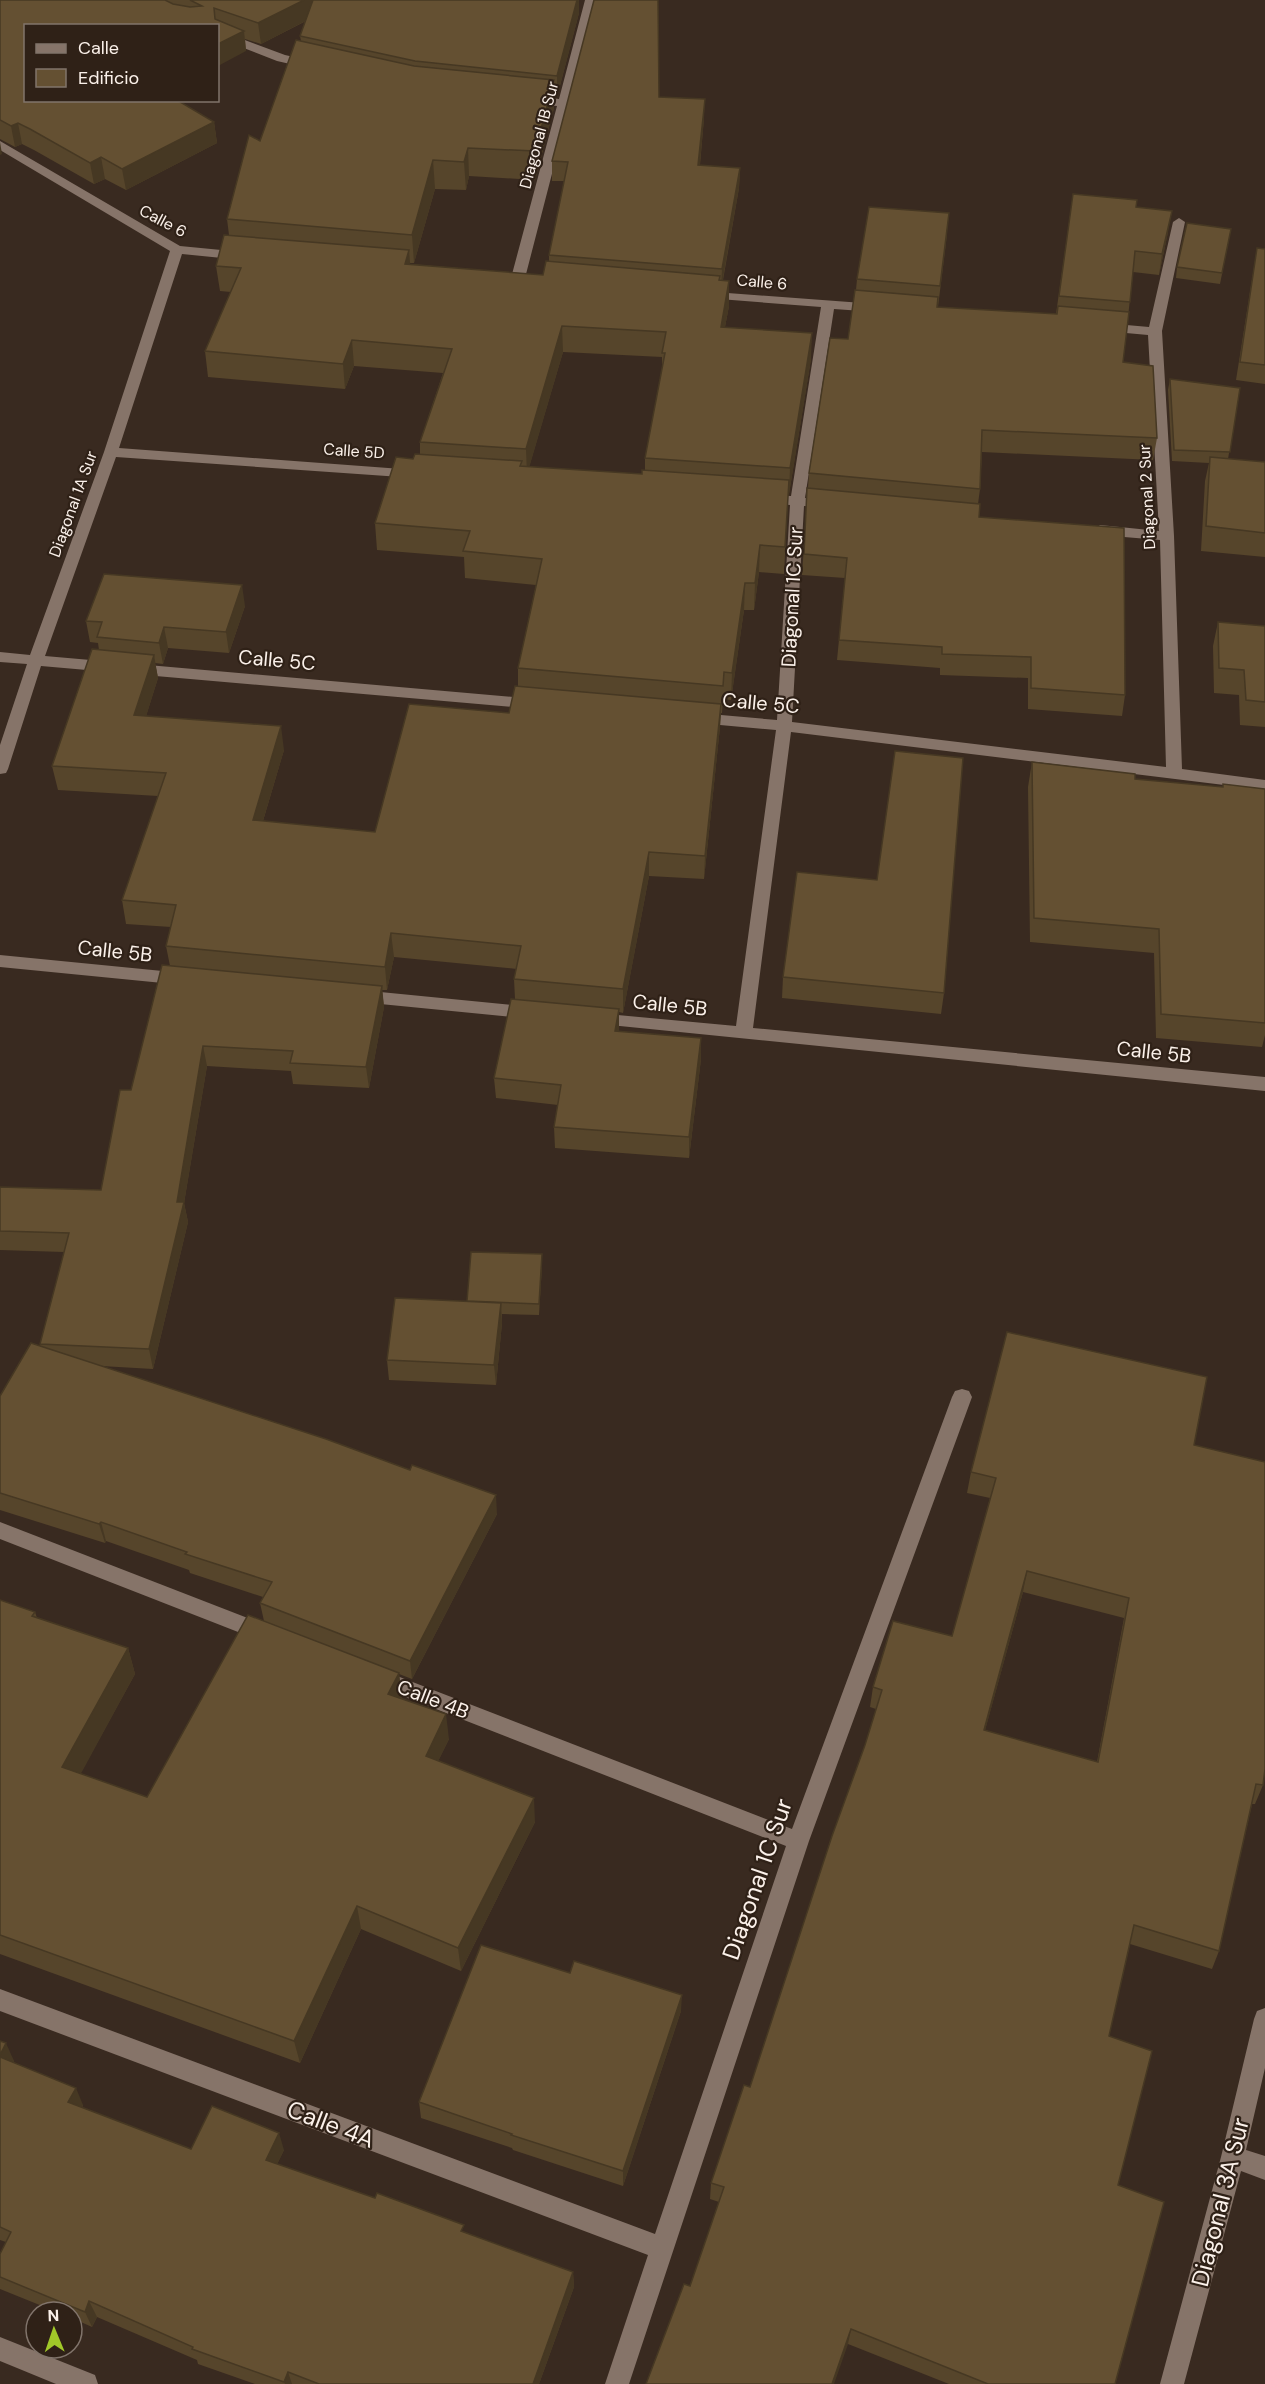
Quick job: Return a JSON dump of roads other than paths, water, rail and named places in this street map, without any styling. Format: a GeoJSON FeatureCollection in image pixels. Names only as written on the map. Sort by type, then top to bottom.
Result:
{"type":"FeatureCollection","features":[{"type":"Feature","properties":{"kind":"street","name":"Diagonal 1B Sur"},"geometry":{"type":"LineString","coordinates":[[517,278],[591,0]]}},
{"type":"Feature","properties":{"kind":"street"},"geometry":{"type":"LineString","coordinates":[[219,34],[281,58],[326,68]]}},
{"type":"Feature","properties":{"kind":"street"},"geometry":{"type":"LineString","coordinates":[[518,98],[564,103]]}},
{"type":"Feature","properties":{"kind":"street","name":"Calle 6"},"geometry":{"type":"LineString","coordinates":[[0,145],[177,250],[260,257]]}},
{"type":"Feature","properties":{"kind":"street","name":"Diagonal 2 Sur"},"geometry":{"type":"LineString","coordinates":[[1174,772],[1167,536],[1155,331],[1179,222]]}},
{"type":"Feature","properties":{"kind":"street","name":"Diagonal 1A Sur"},"geometry":{"type":"LineString","coordinates":[[0,769],[36,659],[111,452],[177,250]]}},
{"type":"Feature","properties":{"kind":"street","name":"Calle 6"},"geometry":{"type":"LineString","coordinates":[[690,292],[887,309]]}},
{"type":"Feature","properties":{"kind":"street","name":"Diagonal 1C Sur"},"geometry":{"type":"LineString","coordinates":[[744,1033],[784,726],[797,501],[828,304]]}},
{"type":"Feature","properties":{"kind":"street"},"geometry":{"type":"LineString","coordinates":[[1085,325],[1155,331]]}},
{"type":"Feature","properties":{"kind":"street","name":"Calle 5D"},"geometry":{"type":"LineString","coordinates":[[111,452],[431,475]]}},
{"type":"Feature","properties":{"kind":"street"},"geometry":{"type":"LineString","coordinates":[[750,498],[845,506]]}},
{"type":"Feature","properties":{"kind":"street"},"geometry":{"type":"LineString","coordinates":[[1084,528],[1167,536]]}},
{"type":"Feature","properties":{"kind":"street","name":"Calle 5C"},"geometry":{"type":"LineString","coordinates":[[0,657],[547,705]]}},
{"type":"Feature","properties":{"kind":"street","name":"Calle 5C"},"geometry":{"type":"LineString","coordinates":[[677,716],[784,726],[1174,772],[1265,785]]}},
{"type":"Feature","properties":{"kind":"street","name":"Calle 5B"},"geometry":{"type":"LineString","coordinates":[[0,961],[201,981]]}},
{"type":"Feature","properties":{"kind":"street"},"geometry":{"type":"LineString","coordinates":[[343,994],[555,1015]]}},
{"type":"Feature","properties":{"kind":"street","name":"Calle 5B"},"geometry":{"type":"LineString","coordinates":[[579,1017],[1265,1084]]}},
{"type":"Feature","properties":{"kind":"street","name":"Diagonal 1C Sur"},"geometry":{"type":"LineString","coordinates":[[617,2384],[798,1841],[962,1397]]}},
{"type":"Feature","properties":{"kind":"street"},"geometry":{"type":"LineString","coordinates":[[0,1530],[277,1638]]}},
{"type":"Feature","properties":{"kind":"street","name":"Calle 4B"},"geometry":{"type":"LineString","coordinates":[[366,1672],[798,1841]]}},
{"type":"Feature","properties":{"kind":"street","name":"Calle 4A"},"geometry":{"type":"LineString","coordinates":[[0,2000],[661,2248]]}},
{"type":"Feature","properties":{"kind":"street","name":"Diagonal 3A Sur"},"geometry":{"type":"LineString","coordinates":[[1172,2384],[1233,2157],[1265,2019]]}},
{"type":"Feature","properties":{"kind":"street"},"geometry":{"type":"LineString","coordinates":[[1233,2157],[1265,2168]]}},
{"type":"Feature","properties":{"kind":"street"},"geometry":{"type":"LineString","coordinates":[[0,2349],[86,2384]]}}]}
